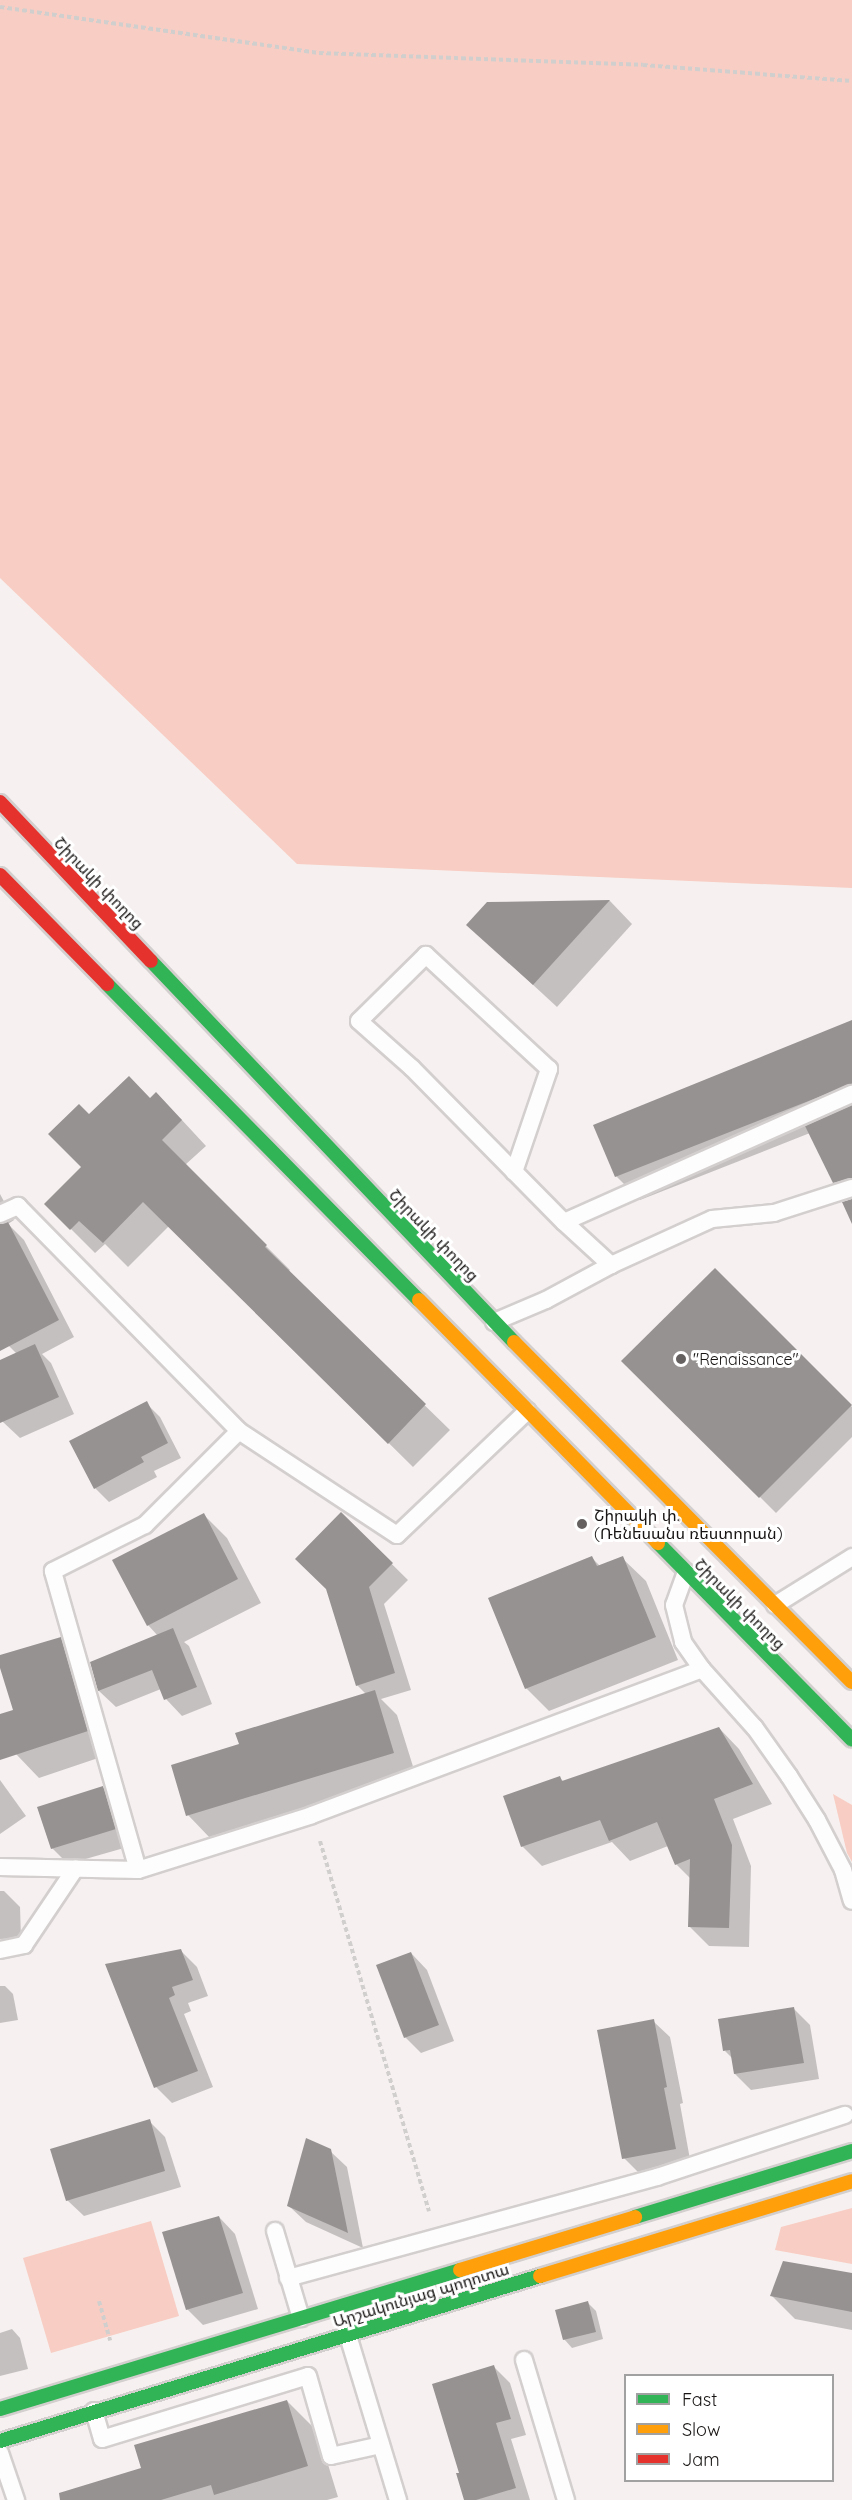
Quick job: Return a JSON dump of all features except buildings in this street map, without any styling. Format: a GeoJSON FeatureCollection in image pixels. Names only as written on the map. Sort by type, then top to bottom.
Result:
{"type":"FeatureCollection","features":[{"type":"Feature","properties":{"kind":"main road","name":"Շիրակի փողոց"},"geometry":{"type":"LineString","coordinates":[[0,802],[494,1322],[852,1682]]}},
{"type":"Feature","properties":{"kind":"main road","name":"Շիրակի փողոց"},"geometry":{"type":"LineString","coordinates":[[0,875],[852,1740]]}},
{"type":"Feature","properties":{"kind":"main road","name":"Արշակունյաց պողոտա"},"geometry":{"type":"LineString","coordinates":[[0,2409],[852,2151]]}},
{"type":"Feature","properties":{"kind":"main road","name":"Արշակունյաց պողոտա"},"geometry":{"type":"LineString","coordinates":[[0,2441],[852,2181]]}},
{"type":"Feature","properties":{"kind":"lane"},"geometry":{"type":"LineString","coordinates":[[514,1172],[549,1069],[426,955],[359,1021],[412,1068],[514,1172],[564,1222],[611,1264]]}},
{"type":"Feature","properties":{"kind":"lane"},"geometry":{"type":"LineString","coordinates":[[564,1222],[852,1094]]}},
{"type":"Feature","properties":{"kind":"lane"},"geometry":{"type":"LineString","coordinates":[[494,1322],[546,1300],[611,1264],[712,1219],[774,1213],[852,1188]]}},
{"type":"Feature","properties":{"kind":"lane"},"geometry":{"type":"LineString","coordinates":[[0,1214],[18,1206],[239,1431],[397,1535],[527,1411]]}},
{"type":"Feature","properties":{"kind":"lane"},"geometry":{"type":"LineString","coordinates":[[138,1870],[52,1571],[145,1525],[239,1431]]}},
{"type":"Feature","properties":{"kind":"lane"},"geometry":{"type":"LineString","coordinates":[[775,1605],[852,1557]]}},
{"type":"Feature","properties":{"kind":"lane"},"geometry":{"type":"LineString","coordinates":[[686,1572],[674,1605],[683,1642],[702,1669],[754,1728],[789,1776],[817,1820],[843,1870],[852,1901]]}},
{"type":"Feature","properties":{"kind":"lane"},"geometry":{"type":"LineString","coordinates":[[0,1867],[138,1870],[312,1815],[702,1669]]}},
{"type":"Feature","properties":{"kind":"lane"},"geometry":{"type":"LineString","coordinates":[[0,1950],[24,1945],[75,1869]]}},
{"type":"Feature","properties":{"kind":"lane"},"geometry":{"type":"LineString","coordinates":[[288,2278],[657,2177],[845,2115]]}},
{"type":"Feature","properties":{"kind":"lane"},"geometry":{"type":"LineString","coordinates":[[275,2231],[301,2319]]}},
{"type":"Feature","properties":{"kind":"lane"},"geometry":{"type":"LineString","coordinates":[[338,2307],[399,2500]]}},
{"type":"Feature","properties":{"kind":"lane"},"geometry":{"type":"LineString","coordinates":[[524,2360],[566,2500]]}},
{"type":"Feature","properties":{"kind":"lane"},"geometry":{"type":"LineString","coordinates":[[94,2411],[102,2439],[308,2376],[331,2456],[381,2445]]}},
{"type":"Feature","properties":{"kind":"lane"},"geometry":{"type":"LineString","coordinates":[[0,2452],[16,2500]]}},
{"type":"Feature","properties":{"kind":"path"},"geometry":{"type":"LineString","coordinates":[[0,7],[319,53],[643,65],[852,81]]}},
{"type":"Feature","properties":{"kind":"path"},"geometry":{"type":"LineString","coordinates":[[312,1815],[437,2237]]}},
{"type":"Feature","properties":{"kind":"path"},"geometry":{"type":"LineString","coordinates":[[99,2301],[112,2344]]}},
{"type":"Feature","properties":{"kind":"shaded area"},"geometry":{"type":"Polygon","coordinates":[[[0,0],[852,0],[852,888],[297,864],[0,578],[0,0]]]}},
{"type":"Feature","properties":{"kind":"shaded area"},"geometry":{"type":"Polygon","coordinates":[[[833,1794],[852,1805],[852,1862],[847,1853],[833,1794]]]}},
{"type":"Feature","properties":{"kind":"shaded area"},"geometry":{"type":"Polygon","coordinates":[[[852,2208],[852,2264],[775,2250],[781,2227],[852,2208]]]}},
{"type":"Feature","properties":{"kind":"shaded area"},"geometry":{"type":"Polygon","coordinates":[[[151,2221],[179,2316],[51,2353],[23,2258],[151,2221]]]}},
{"type":"Feature","properties":{"kind":"traffic: fast"},"geometry":{"type":"LineString","coordinates":[[151,961],[514,1342]]}},
{"type":"Feature","properties":{"kind":"traffic: fast"},"geometry":{"type":"LineString","coordinates":[[107,984],[419,1300]]}},
{"type":"Feature","properties":{"kind":"traffic: fast"},"geometry":{"type":"LineString","coordinates":[[658,1543],[852,1740]]}},
{"type":"Feature","properties":{"kind":"traffic: fast"},"geometry":{"type":"LineString","coordinates":[[635,2217],[852,2151]]}},
{"type":"Feature","properties":{"kind":"traffic: fast"},"geometry":{"type":"LineString","coordinates":[[0,2409],[460,2270]]}},
{"type":"Feature","properties":{"kind":"traffic: fast"},"geometry":{"type":"LineString","coordinates":[[0,2441],[540,2276]]}},
{"type":"Feature","properties":{"kind":"traffic: slow"},"geometry":{"type":"LineString","coordinates":[[419,1300],[658,1543]]}},
{"type":"Feature","properties":{"kind":"traffic: slow"},"geometry":{"type":"LineString","coordinates":[[514,1342],[852,1682]]}},
{"type":"Feature","properties":{"kind":"traffic: slow"},"geometry":{"type":"LineString","coordinates":[[540,2276],[852,2181]]}},
{"type":"Feature","properties":{"kind":"traffic: slow"},"geometry":{"type":"LineString","coordinates":[[460,2270],[635,2217]]}},
{"type":"Feature","properties":{"kind":"traffic: jam"},"geometry":{"type":"LineString","coordinates":[[0,802],[151,961]]}},
{"type":"Feature","properties":{"kind":"traffic: jam"},"geometry":{"type":"LineString","coordinates":[[0,875],[107,984]]}},
{"type":"Feature","properties":{"kind":"place","name":"\"Renaissance\""},"geometry":{"type":"Point","coordinates":[681,1359]}},
{"type":"Feature","properties":{"kind":"place","name":"Շիրակի փ. (Ռենեսանս ռեստորան)"},"geometry":{"type":"Point","coordinates":[582,1524]}}]}
